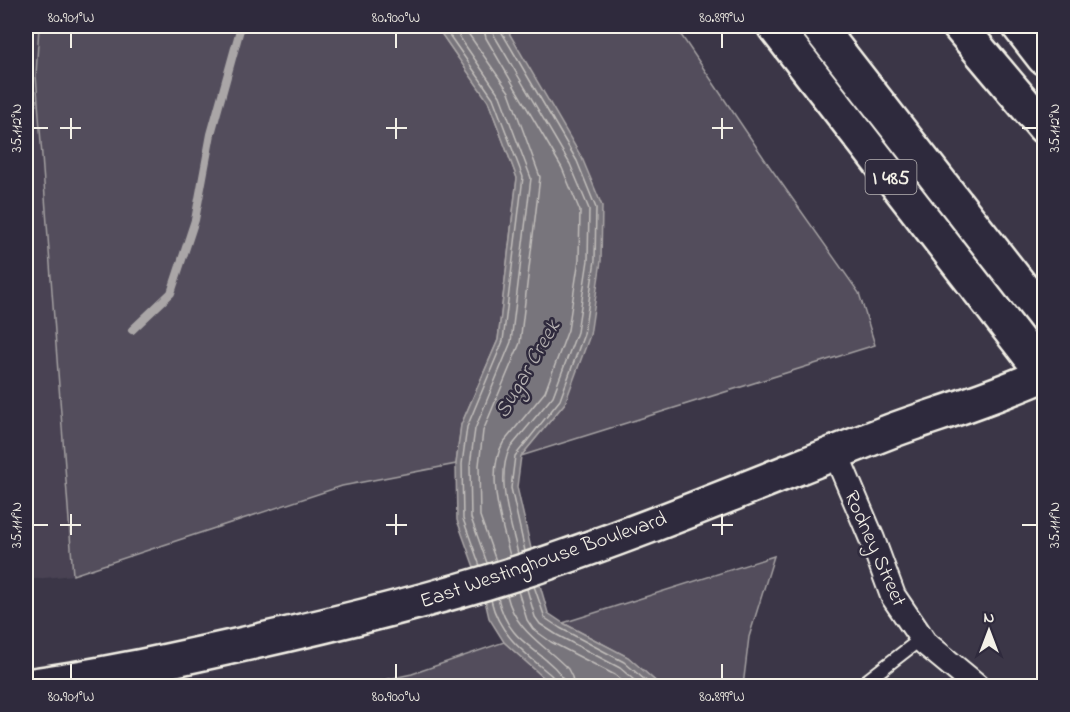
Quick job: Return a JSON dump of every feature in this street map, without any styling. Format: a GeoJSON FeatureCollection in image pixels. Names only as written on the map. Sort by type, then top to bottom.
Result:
{"type":"FeatureCollection","features":[{"type":"Feature","properties":{"kind":"main road","name":"I 485"},"geometry":{"type":"LineString","coordinates":[[774,26],[1044,375]]}},
{"type":"Feature","properties":{"kind":"main road","name":"I 485"},"geometry":{"type":"LineString","coordinates":[[818,26],[1044,315]]}},
{"type":"Feature","properties":{"kind":"main road"},"geometry":{"type":"LineString","coordinates":[[959,26],[1044,127]]}},
{"type":"Feature","properties":{"kind":"main road"},"geometry":{"type":"LineString","coordinates":[[1019,26],[1044,58]]}},
{"type":"Feature","properties":{"kind":"main road","name":"East Westinghouse Boulevard"},"geometry":{"type":"LineString","coordinates":[[26,686],[60,682],[174,660],[316,628],[517,573],[598,545],[836,454],[884,433],[1044,375]]}},
{"type":"Feature","properties":{"kind":"street","name":"Rodney Street"},"geometry":{"type":"LineString","coordinates":[[836,454],[893,596],[922,638],[977,687]]}},
{"type":"Feature","properties":{"kind":"lane"},"geometry":{"type":"LineString","coordinates":[[860,687],[922,638]]}},
{"type":"Feature","properties":{"kind":"shaded area"},"geometry":{"type":"Polygon","coordinates":[[[26,26],[39,26],[36,75],[73,575],[26,580],[26,26]]]}},
{"type":"Feature","properties":{"kind":"shaded area"},"geometry":{"type":"Polygon","coordinates":[[[39,26],[436,26],[488,101],[517,178],[498,340],[461,425],[456,464],[342,486],[73,575],[36,75],[39,26]]]}},
{"type":"Feature","properties":{"kind":"shaded area"},"geometry":{"type":"Polygon","coordinates":[[[505,26],[675,26],[859,293],[875,345],[521,456],[565,403],[505,26]]]}},
{"type":"Feature","properties":{"kind":"shaded area"},"geometry":{"type":"Polygon","coordinates":[[[774,556],[749,637],[743,686],[661,686],[628,657],[563,623],[774,556]]]}},
{"type":"Feature","properties":{"kind":"shaded area"},"geometry":{"type":"Polygon","coordinates":[[[504,642],[553,686],[356,686],[412,674],[504,642]]]}},
{"type":"Feature","properties":{"kind":"water","name":"Sugar Creek"},"geometry":{"type":"Polygon","coordinates":[[[436,26],[505,26],[582,158],[602,206],[601,261],[590,335],[565,403],[521,456],[517,487],[548,613],[628,657],[661,686],[553,686],[504,642],[489,618],[483,592],[457,520],[456,464],[461,425],[498,340],[517,178],[488,101],[436,26]]]}},
{"type":"Feature","properties":{"kind":"waterway"},"geometry":{"type":"LineString","coordinates":[[132,330],[171,293],[195,220],[211,134],[241,26]]}}]}
